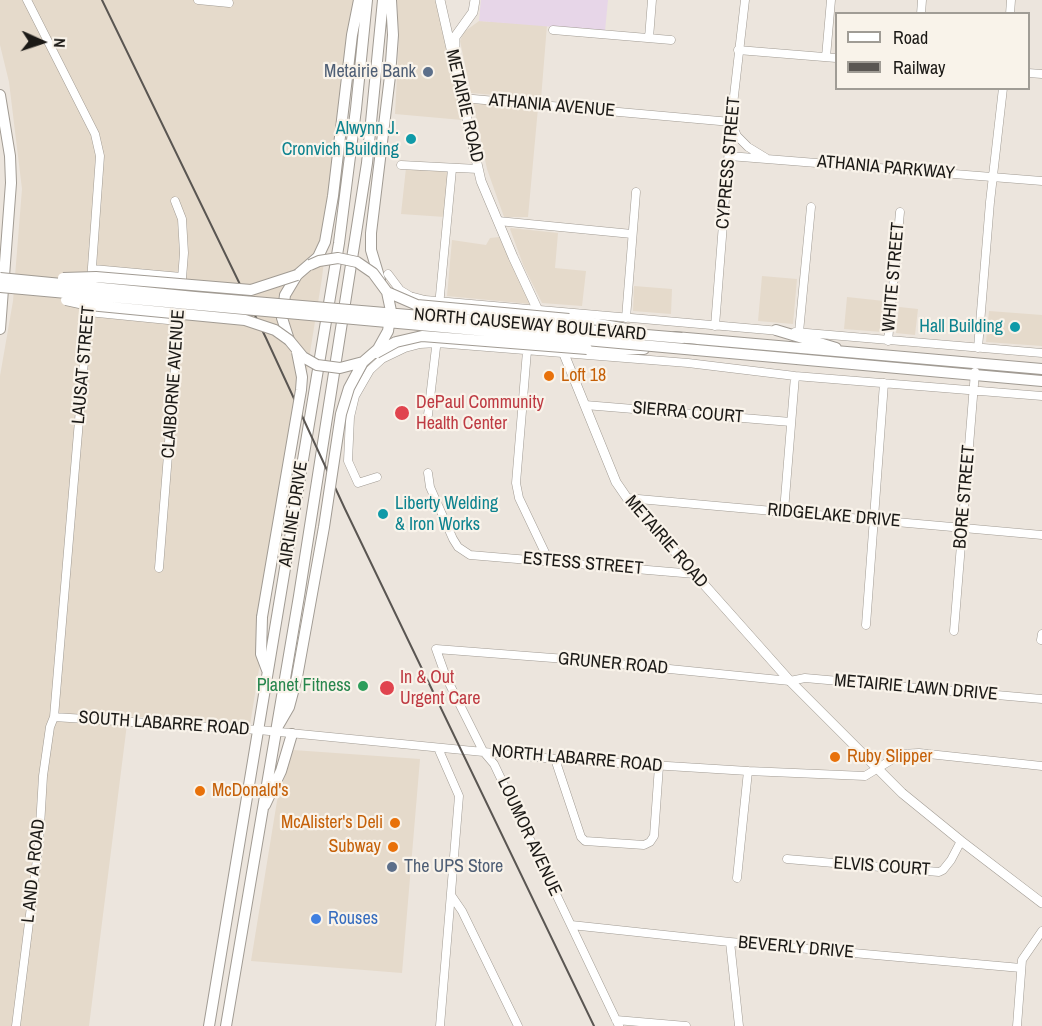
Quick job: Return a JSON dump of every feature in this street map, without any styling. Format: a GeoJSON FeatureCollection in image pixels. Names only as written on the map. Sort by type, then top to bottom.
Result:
{"type":"FeatureCollection","features":[{"type":"Feature","properties":{"kind":"highway"},"geometry":{"type":"LineString","coordinates":[[310,266],[318,257],[327,231],[348,59],[359,0]]}},
{"type":"Feature","properties":{"kind":"highway","name":"AIRLINE DRIVE"},"geometry":{"type":"LineString","coordinates":[[209,1026],[339,243],[367,0]]}},
{"type":"Feature","properties":{"kind":"highway","name":"AIRLINE DRIVE"},"geometry":{"type":"LineString","coordinates":[[226,1026],[274,732],[301,584],[367,163],[383,0]]}},
{"type":"Feature","properties":{"kind":"highway"},"geometry":{"type":"LineString","coordinates":[[274,732],[289,707],[297,677],[343,406],[349,387],[367,359],[378,349],[388,331],[391,311],[384,277],[371,250],[371,232],[390,76],[393,35],[391,0]]}},
{"type":"Feature","properties":{"kind":"highway"},"geometry":{"type":"LineString","coordinates":[[0,95],[10,156],[11,183],[0,329]]}},
{"type":"Feature","properties":{"kind":"highway"},"geometry":{"type":"LineString","coordinates":[[9,285],[96,277],[252,290],[297,275],[310,266],[328,259],[348,260],[384,277]]}},
{"type":"Feature","properties":{"kind":"highway"},"geometry":{"type":"LineString","coordinates":[[297,275],[285,295],[282,306],[284,329],[297,352],[310,362],[332,368],[348,367],[396,342],[422,336],[587,348],[681,343]]}},
{"type":"Feature","properties":{"kind":"highway"},"geometry":{"type":"LineString","coordinates":[[0,278],[9,285],[89,305],[245,320],[266,325],[289,340]]}},
{"type":"Feature","properties":{"kind":"highway","name":"NORTH CAUSEWAY BOULEVARD"},"geometry":{"type":"LineString","coordinates":[[9,285],[194,306],[681,343],[848,352],[975,369],[1042,381]]}},
{"type":"Feature","properties":{"kind":"highway","name":"NORTH CAUSEWAY BOULEVARD"},"geometry":{"type":"LineString","coordinates":[[9,285],[195,297],[681,343]]}},
{"type":"Feature","properties":{"kind":"highway"},"geometry":{"type":"LineString","coordinates":[[387,292],[417,305],[570,319],[681,343]]}},
{"type":"Feature","properties":{"kind":"highway"},"geometry":{"type":"LineString","coordinates":[[776,330],[825,343],[848,352]]}},
{"type":"Feature","properties":{"kind":"highway","name":"NORTH CAUSEWAY BOULEVARD"},"geometry":{"type":"LineString","coordinates":[[696,344],[975,369],[1042,369]]}},
{"type":"Feature","properties":{"kind":"highway"},"geometry":{"type":"LineString","coordinates":[[268,672],[261,654],[262,617],[302,390],[297,352]]}},
{"type":"Feature","properties":{"kind":"highway"},"geometry":{"type":"LineString","coordinates":[[261,810],[270,798],[292,734]]}},
{"type":"Feature","properties":{"kind":"highway"},"geometry":{"type":"LineString","coordinates":[[232,891],[230,932],[233,940],[240,942]]}},
{"type":"Feature","properties":{"kind":"main road","name":"METAIRIE ROAD"},"geometry":{"type":"LineString","coordinates":[[440,0],[478,170],[536,310],[564,354],[616,482],[627,498],[790,681],[902,794],[1042,903]]}},
{"type":"Feature","properties":{"kind":"main road"},"geometry":{"type":"LineString","coordinates":[[454,64],[456,37],[473,12],[475,0]]}},
{"type":"Feature","properties":{"kind":"main road"},"geometry":{"type":"LineString","coordinates":[[444,18],[455,24],[464,24]]}},
{"type":"Feature","properties":{"kind":"street","name":"LAUSAT STREET"},"geometry":{"type":"LineString","coordinates":[[27,0],[95,135],[100,156],[93,269],[54,717]]}},
{"type":"Feature","properties":{"kind":"street"},"geometry":{"type":"LineString","coordinates":[[198,0],[229,3]]}},
{"type":"Feature","properties":{"kind":"street"},"geometry":{"type":"LineString","coordinates":[[649,38],[652,0]]}},
{"type":"Feature","properties":{"kind":"street","name":"CYPRESS STREET"},"geometry":{"type":"LineString","coordinates":[[715,326],[731,122],[745,0]]}},
{"type":"Feature","properties":{"kind":"street"},"geometry":{"type":"LineString","coordinates":[[826,57],[831,0]]}},
{"type":"Feature","properties":{"kind":"street"},"geometry":{"type":"LineString","coordinates":[[553,30],[671,39]]}},
{"type":"Feature","properties":{"kind":"street"},"geometry":{"type":"LineString","coordinates":[[738,50],[835,58]]}},
{"type":"Feature","properties":{"kind":"street"},"geometry":{"type":"LineString","coordinates":[[978,348],[1003,90]]}},
{"type":"Feature","properties":{"kind":"street","name":"ATHANIA AVENUE"},"geometry":{"type":"LineString","coordinates":[[462,99],[731,122]]}},
{"type":"Feature","properties":{"kind":"street"},"geometry":{"type":"LineString","coordinates":[[731,122],[737,136],[748,147],[766,158]]}},
{"type":"Feature","properties":{"kind":"street","name":"ATHANIA PARKWAY"},"geometry":{"type":"LineString","coordinates":[[729,156],[1042,181]]}},
{"type":"Feature","properties":{"kind":"street"},"geometry":{"type":"LineString","coordinates":[[400,165],[478,170]]}},
{"type":"Feature","properties":{"kind":"street"},"geometry":{"type":"LineString","coordinates":[[428,415],[452,169]]}},
{"type":"Feature","properties":{"kind":"street"},"geometry":{"type":"LineString","coordinates":[[626,318],[636,192]]}},
{"type":"Feature","properties":{"kind":"street","name":"CLAIBORNE AVENUE"},"geometry":{"type":"LineString","coordinates":[[159,568],[167,490],[184,235],[182,219],[175,201]]}},
{"type":"Feature","properties":{"kind":"street"},"geometry":{"type":"LineString","coordinates":[[799,332],[811,207]]}},
{"type":"Feature","properties":{"kind":"street","name":"WHITE STREET"},"geometry":{"type":"LineString","coordinates":[[888,341],[900,212]]}},
{"type":"Feature","properties":{"kind":"street"},"geometry":{"type":"LineString","coordinates":[[498,221],[632,234]]}},
{"type":"Feature","properties":{"kind":"street"},"geometry":{"type":"LineString","coordinates":[[93,269],[181,277]]}},
{"type":"Feature","properties":{"kind":"street","name":"NORTH CAUSEWAY BOULEVARD"},"geometry":{"type":"LineString","coordinates":[[384,277],[410,296],[439,302],[1042,353]]}},
{"type":"Feature","properties":{"kind":"street"},"geometry":{"type":"LineString","coordinates":[[88,312],[178,321]]}},
{"type":"Feature","properties":{"kind":"street","name":"NORTH CAUSEWAY BOULEVARD"},"geometry":{"type":"LineString","coordinates":[[377,477],[358,483],[348,461],[350,417],[358,389],[370,370],[382,359],[405,348],[436,343],[688,363],[795,376],[1042,396]]}},
{"type":"Feature","properties":{"kind":"street"},"geometry":{"type":"LineString","coordinates":[[527,351],[516,483],[519,498],[549,561]]}},
{"type":"Feature","properties":{"kind":"street","name":"BORE STREET"},"geometry":{"type":"LineString","coordinates":[[954,631],[975,369]]}},
{"type":"Feature","properties":{"kind":"street"},"geometry":{"type":"LineString","coordinates":[[784,511],[795,376]]}},
{"type":"Feature","properties":{"kind":"street"},"geometry":{"type":"LineString","coordinates":[[866,625],[884,383]]}},
{"type":"Feature","properties":{"kind":"street","name":"SIERRA COURT"},"geometry":{"type":"LineString","coordinates":[[585,405],[791,422]]}},
{"type":"Feature","properties":{"kind":"street","name":"ESTESS STREET"},"geometry":{"type":"LineString","coordinates":[[428,473],[430,487],[453,539],[458,547],[470,555],[695,574]]}},
{"type":"Feature","properties":{"kind":"street","name":"RIDGELAKE DRIVE"},"geometry":{"type":"LineString","coordinates":[[627,498],[1042,535]]}},
{"type":"Feature","properties":{"kind":"street"},"geometry":{"type":"LineString","coordinates":[[1041,640],[1042,634]]}},
{"type":"Feature","properties":{"kind":"street","name":"GRUNER ROAD"},"geometry":{"type":"LineString","coordinates":[[436,649],[579,660],[790,681]]}},
{"type":"Feature","properties":{"kind":"street","name":"LOUMOR AVENUE"},"geometry":{"type":"LineString","coordinates":[[436,649],[446,677],[483,751],[494,764],[618,1023]]}},
{"type":"Feature","properties":{"kind":"street","name":"METAIRIE LAWN DRIVE"},"geometry":{"type":"LineString","coordinates":[[790,681],[805,678],[1042,699]]}},
{"type":"Feature","properties":{"kind":"street","name":"SOUTH LABARRE ROAD"},"geometry":{"type":"LineString","coordinates":[[54,717],[274,732]]}},
{"type":"Feature","properties":{"kind":"street","name":"L AND A ROAD"},"geometry":{"type":"LineString","coordinates":[[16,1026],[39,843],[43,776],[50,727],[54,717]]}},
{"type":"Feature","properties":{"kind":"street","name":"NORTH LABARRE ROAD"},"geometry":{"type":"LineString","coordinates":[[274,732],[555,759],[748,771],[865,776],[901,754],[919,753],[1042,766]]}},
{"type":"Feature","properties":{"kind":"street"},"geometry":{"type":"LineString","coordinates":[[438,748],[459,796],[440,1026]]}},
{"type":"Feature","properties":{"kind":"street"},"geometry":{"type":"LineString","coordinates":[[555,759],[581,837],[585,841],[644,845],[654,836],[659,766]]}},
{"type":"Feature","properties":{"kind":"street"},"geometry":{"type":"LineString","coordinates":[[737,878],[748,771]]}},
{"type":"Feature","properties":{"kind":"street","name":"ELVIS COURT"},"geometry":{"type":"LineString","coordinates":[[787,859],[939,872],[951,860],[961,841]]}},
{"type":"Feature","properties":{"kind":"street"},"geometry":{"type":"LineString","coordinates":[[452,895],[518,1026]]}},
{"type":"Feature","properties":{"kind":"street","name":"BEVERLY DRIVE"},"geometry":{"type":"LineString","coordinates":[[571,925],[730,942],[1022,968]]}},
{"type":"Feature","properties":{"kind":"street"},"geometry":{"type":"LineString","coordinates":[[1017,1026],[1023,958],[1042,931]]}},
{"type":"Feature","properties":{"kind":"street"},"geometry":{"type":"LineString","coordinates":[[730,942],[739,1026]]}},
{"type":"Feature","properties":{"kind":"street"},"geometry":{"type":"LineString","coordinates":[[618,1023],[686,1026]]}},
{"type":"Feature","properties":{"kind":"shaded area"},"geometry":{"type":"Polygon","coordinates":[[[0,0],[354,0],[322,278],[250,725],[128,716],[89,1026],[0,1026],[0,376],[13,301],[22,189],[9,82],[0,45],[0,0]]]}},
{"type":"Feature","properties":{"kind":"shaded area"},"geometry":{"type":"Polygon","coordinates":[[[397,0],[437,0],[462,120],[395,114],[399,39],[397,0]]]}},
{"type":"Feature","properties":{"kind":"shaded area"},"geometry":{"type":"Polygon","coordinates":[[[481,0],[608,0],[605,31],[479,21],[481,0]]]}},
{"type":"Feature","properties":{"kind":"shaded area"},"geometry":{"type":"Polygon","coordinates":[[[479,21],[547,25],[541,99],[471,93],[460,41],[464,32],[479,21]]]}},
{"type":"Feature","properties":{"kind":"shaded area"},"geometry":{"type":"Polygon","coordinates":[[[473,103],[538,108],[528,217],[504,217],[487,169],[473,103]]]}},
{"type":"Feature","properties":{"kind":"shaded area"},"geometry":{"type":"Polygon","coordinates":[[[406,168],[449,174],[445,217],[401,214],[406,168]]]}},
{"type":"Feature","properties":{"kind":"shaded area"},"geometry":{"type":"Polygon","coordinates":[[[511,228],[558,233],[555,268],[586,271],[582,306],[542,303],[524,267],[511,228]]]}},
{"type":"Feature","properties":{"kind":"shaded area"},"geometry":{"type":"Polygon","coordinates":[[[499,237],[530,304],[447,296],[452,240],[486,245],[490,238],[499,237]]]}},
{"type":"Feature","properties":{"kind":"shaded area"},"geometry":{"type":"Polygon","coordinates":[[[762,276],[797,279],[793,324],[758,321],[762,276]]]}},
{"type":"Feature","properties":{"kind":"shaded area"},"geometry":{"type":"Polygon","coordinates":[[[634,286],[672,289],[671,314],[633,311],[634,286]]]}},
{"type":"Feature","properties":{"kind":"shaded area"},"geometry":{"type":"Polygon","coordinates":[[[847,297],[884,301],[882,332],[844,329],[847,297]]]}},
{"type":"Feature","properties":{"kind":"shaded area"},"geometry":{"type":"Polygon","coordinates":[[[899,307],[918,309],[915,335],[896,333],[899,307]]]}},
{"type":"Feature","properties":{"kind":"shaded area"},"geometry":{"type":"Polygon","coordinates":[[[989,311],[1042,315],[1042,346],[986,342],[989,311]]]}},
{"type":"Feature","properties":{"kind":"shaded area"},"geometry":{"type":"Polygon","coordinates":[[[293,750],[420,759],[402,973],[251,961],[277,801],[293,750]]]}},
{"type":"Feature","properties":{"kind":"railway"},"geometry":{"type":"LineString","coordinates":[[102,0],[594,1026]]}},
{"type":"Feature","properties":{"kind":"place","name":"Metairie Bank"},"geometry":{"type":"Point","coordinates":[428,72]}},
{"type":"Feature","properties":{"kind":"place","name":"Alwynn J. Cronvich Building"},"geometry":{"type":"Point","coordinates":[411,139]}},
{"type":"Feature","properties":{"kind":"place","name":"Hall Building"},"geometry":{"type":"Point","coordinates":[1015,327]}},
{"type":"Feature","properties":{"kind":"place","name":"Loft 18"},"geometry":{"type":"Point","coordinates":[549,376]}},
{"type":"Feature","properties":{"kind":"place","name":"DePaul Community Health Center"},"geometry":{"type":"Point","coordinates":[402,413]}},
{"type":"Feature","properties":{"kind":"place","name":"Liberty Welding & Iron Works"},"geometry":{"type":"Point","coordinates":[383,514]}},
{"type":"Feature","properties":{"kind":"place","name":"Planet Fitness"},"geometry":{"type":"Point","coordinates":[363,686]}},
{"type":"Feature","properties":{"kind":"place","name":"In & Out Urgent Care"},"geometry":{"type":"Point","coordinates":[387,688]}},
{"type":"Feature","properties":{"kind":"place","name":"Ruby Slipper"},"geometry":{"type":"Point","coordinates":[835,757]}},
{"type":"Feature","properties":{"kind":"place","name":"McDonald's"},"geometry":{"type":"Point","coordinates":[200,791]}},
{"type":"Feature","properties":{"kind":"place","name":"McAlister's Deli"},"geometry":{"type":"Point","coordinates":[395,823]}},
{"type":"Feature","properties":{"kind":"place","name":"Subway"},"geometry":{"type":"Point","coordinates":[393,847]}},
{"type":"Feature","properties":{"kind":"place","name":"The UPS Store"},"geometry":{"type":"Point","coordinates":[392,867]}},
{"type":"Feature","properties":{"kind":"place","name":"Rouses"},"geometry":{"type":"Point","coordinates":[316,919]}}]}
